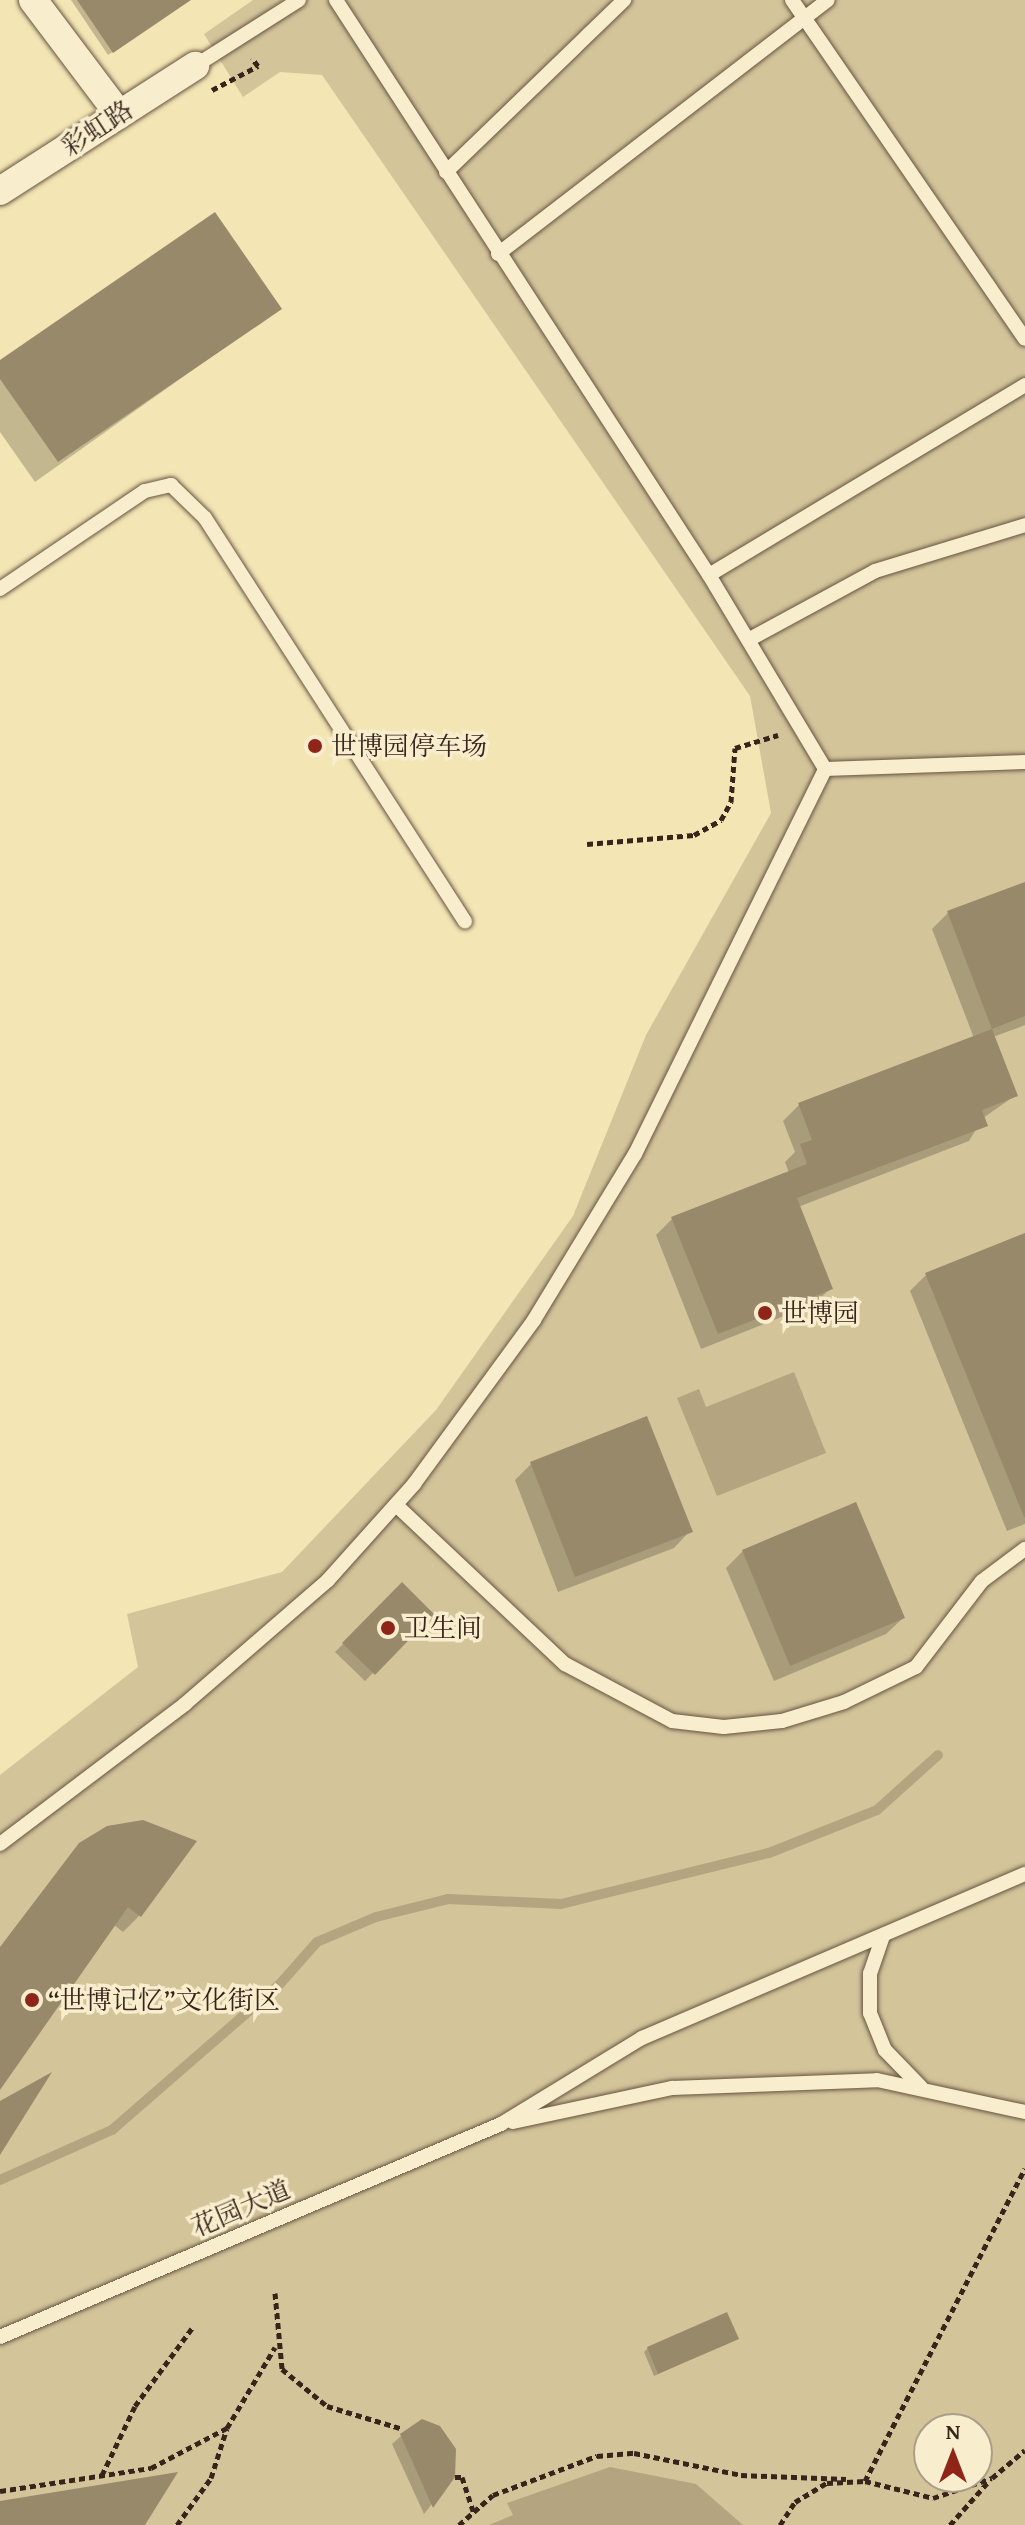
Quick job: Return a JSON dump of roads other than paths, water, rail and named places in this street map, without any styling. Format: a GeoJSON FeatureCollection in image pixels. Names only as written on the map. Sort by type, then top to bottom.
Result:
{"type":"FeatureCollection","features":[{"type":"Feature","properties":{"kind":"street"},"geometry":{"type":"LineString","coordinates":[[33,0],[119,114]]}},
{"type":"Feature","properties":{"kind":"street","name":"彩虹路"},"geometry":{"type":"LineString","coordinates":[[0,191],[195,66]]}},
{"type":"Feature","properties":{"kind":"lane"},"geometry":{"type":"LineString","coordinates":[[195,66],[299,0]]}},
{"type":"Feature","properties":{"kind":"lane"},"geometry":{"type":"LineString","coordinates":[[336,0],[750,639],[825,769]]}},
{"type":"Feature","properties":{"kind":"lane"},"geometry":{"type":"LineString","coordinates":[[446,172],[624,0]]}},
{"type":"Feature","properties":{"kind":"lane"},"geometry":{"type":"LineString","coordinates":[[792,0],[1025,339]]}},
{"type":"Feature","properties":{"kind":"lane"},"geometry":{"type":"LineString","coordinates":[[498,254],[828,0]]}},
{"type":"Feature","properties":{"kind":"lane"},"geometry":{"type":"LineString","coordinates":[[709,575],[1025,385]]}},
{"type":"Feature","properties":{"kind":"lane"},"geometry":{"type":"LineString","coordinates":[[0,589],[145,491],[171,485],[205,518],[465,921]]}},
{"type":"Feature","properties":{"kind":"lane"},"geometry":{"type":"LineString","coordinates":[[750,639],[875,571],[1025,525]]}},
{"type":"Feature","properties":{"kind":"lane"},"geometry":{"type":"LineString","coordinates":[[825,769],[1025,762]]}},
{"type":"Feature","properties":{"kind":"lane"},"geometry":{"type":"LineString","coordinates":[[0,1844],[197,1694],[328,1580],[396,1505],[534,1320],[635,1154],[825,769]]}},
{"type":"Feature","properties":{"kind":"lane"},"geometry":{"type":"LineString","coordinates":[[396,1505],[565,1664],[672,1721],[724,1727],[831,1705],[916,1667],[982,1581],[1025,1549]]}},
{"type":"Feature","properties":{"kind":"lane"},"geometry":{"type":"LineString","coordinates":[[501,2124],[642,2038],[1025,1874]]}},
{"type":"Feature","properties":{"kind":"lane"},"geometry":{"type":"LineString","coordinates":[[883,1936],[870,1973],[870,2013],[891,2058],[928,2092]]}},
{"type":"Feature","properties":{"kind":"lane"},"geometry":{"type":"LineString","coordinates":[[501,2124],[672,2088],[877,2080],[1025,2112]]}},
{"type":"Feature","properties":{"kind":"lane","name":"花园大道"},"geometry":{"type":"LineString","coordinates":[[0,2337],[501,2124]]}},
{"type":"Feature","properties":{"kind":"waterway"},"geometry":{"type":"LineString","coordinates":[[0,2180],[112,2130],[279,1985],[317,1942],[376,1917],[448,1899],[561,1904],[769,1853],[877,1810],[938,1755]]}},
{"type":"Feature","properties":{"kind":"place","name":"世博园停车场"},"geometry":{"type":"Point","coordinates":[315,746]}},
{"type":"Feature","properties":{"kind":"place","name":"世博园"},"geometry":{"type":"Point","coordinates":[765,1313]}},
{"type":"Feature","properties":{"kind":"place","name":"卫生间"},"geometry":{"type":"Point","coordinates":[388,1628]}},
{"type":"Feature","properties":{"kind":"place","name":"“世博记忆”文化街区"},"geometry":{"type":"Point","coordinates":[32,2000]}}]}
